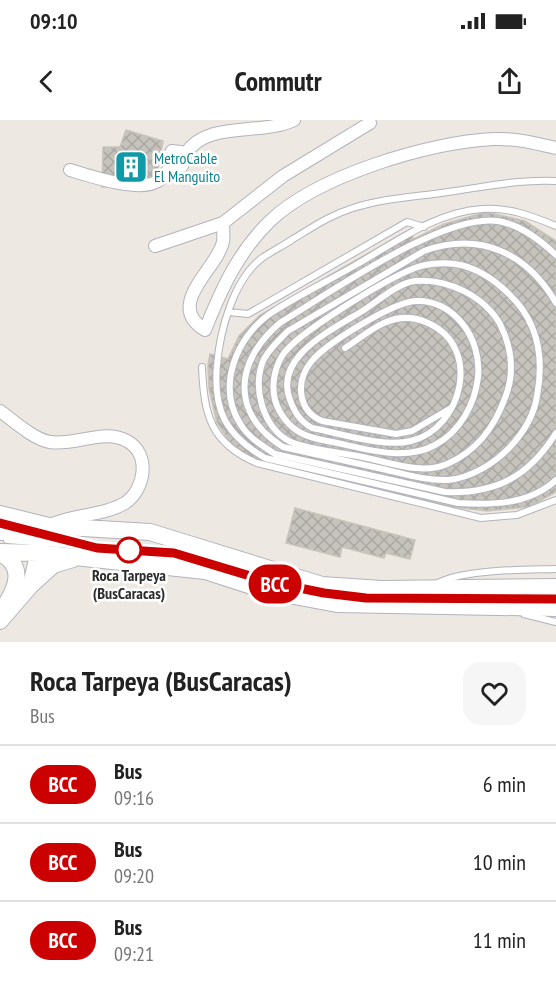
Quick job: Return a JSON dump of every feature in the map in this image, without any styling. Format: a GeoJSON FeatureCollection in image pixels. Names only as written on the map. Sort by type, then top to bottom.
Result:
{"type":"FeatureCollection","features":[{"type":"Feature","properties":{"kind":"main road"},"geometry":{"type":"LineString","coordinates":[[1,524],[92,553],[205,571],[267,591],[337,604],[506,610],[556,608]]}},
{"type":"Feature","properties":{"kind":"main road"},"geometry":{"type":"LineString","coordinates":[[1,524],[40,536],[150,532],[322,585],[382,589],[556,587]]}},
{"type":"Feature","properties":{"kind":"main road"},"geometry":{"type":"LineString","coordinates":[[0,552],[40,536]]}},
{"type":"Feature","properties":{"kind":"main road"},"geometry":{"type":"LineString","coordinates":[[31,585],[40,536]]}},
{"type":"Feature","properties":{"kind":"main road"},"geometry":{"type":"LineString","coordinates":[[0,552],[12,561],[17,574],[14,592],[0,613]]}},
{"type":"Feature","properties":{"kind":"main road"},"geometry":{"type":"LineString","coordinates":[[0,621],[31,585],[59,562],[92,553]]}},
{"type":"Feature","properties":{"kind":"street"},"geometry":{"type":"LineString","coordinates":[[70,170],[98,179],[149,184],[158,181],[171,167],[167,161],[169,153],[176,150],[184,155],[204,137],[230,125],[269,127],[294,120]]}},
{"type":"Feature","properties":{"kind":"street"},"geometry":{"type":"LineString","coordinates":[[155,246],[223,223],[283,176],[370,123]]}},
{"type":"Feature","properties":{"kind":"street"},"geometry":{"type":"LineString","coordinates":[[223,223],[223,242],[201,278],[192,298],[190,314],[194,323],[205,330],[240,256],[270,221],[311,192],[375,165],[455,143],[515,139],[556,148]]}},
{"type":"Feature","properties":{"kind":"street"},"geometry":{"type":"LineString","coordinates":[[0,411],[49,442],[72,443],[112,437],[129,441],[139,454],[143,473],[140,484],[128,501],[117,507],[64,518],[40,536]]}},
{"type":"Feature","properties":{"kind":"lane"},"geometry":{"type":"LineString","coordinates":[[556,182],[527,180],[399,198],[353,208],[319,221],[260,259],[241,284],[229,312],[218,354],[216,377],[219,405],[228,428],[242,444],[265,459],[458,503],[491,505],[521,500],[556,480]]}},
{"type":"Feature","properties":{"kind":"lane"},"geometry":{"type":"LineString","coordinates":[[556,226],[532,216],[505,210],[481,209],[454,215],[424,227],[270,314],[254,328],[234,361],[230,382],[231,402],[241,425],[257,442],[275,454],[445,492],[465,493],[494,488],[521,474],[543,453],[556,433]]}},
{"type":"Feature","properties":{"kind":"lane"},"geometry":{"type":"LineString","coordinates":[[451,408],[412,431],[396,434],[322,421],[311,417],[303,407],[301,395],[303,376],[312,360],[383,312],[401,304],[417,301],[433,303],[452,312],[466,327],[476,348],[478,373],[474,398],[464,418],[435,446],[413,453],[390,453],[312,438],[296,432],[287,423],[277,407],[273,387],[275,370],[282,355],[293,342],[372,290],[412,268],[453,264],[476,269],[498,284],[519,303],[535,334],[542,367],[536,405],[523,434],[502,455],[477,472],[450,480],[420,478],[283,447],[255,424],[245,399],[246,371],[252,353],[265,335],[281,322],[422,239],[448,228],[478,221],[499,221],[531,233],[556,255]]}},
{"type":"Feature","properties":{"kind":"lane"},"geometry":{"type":"LineString","coordinates":[[229,312],[248,314],[407,222],[424,227]]}},
{"type":"Feature","properties":{"kind":"lane"},"geometry":{"type":"LineString","coordinates":[[345,348],[384,322],[403,317],[415,317],[443,330],[455,344],[461,364],[459,388],[451,408],[440,424],[426,436],[397,444],[312,428],[302,423],[294,412],[289,396],[288,380],[291,368],[300,354],[315,341],[413,281],[441,283],[461,290],[488,309],[508,339],[512,361],[508,390],[498,418],[483,439],[445,465],[421,469],[291,442],[269,421],[259,392],[259,375],[264,359],[274,344],[288,332],[424,251],[445,243],[468,242],[485,245],[518,260],[541,280],[556,303]]}},
{"type":"Feature","properties":{"kind":"lane"},"geometry":{"type":"LineString","coordinates":[[202,367],[208,418],[222,441],[238,455],[256,463],[481,518],[517,515],[556,500]]}},
{"type":"Feature","properties":{"kind":"lane"},"geometry":{"type":"LineString","coordinates":[[0,540],[40,536]]}},
{"type":"Feature","properties":{"kind":"lane"},"geometry":{"type":"LineString","coordinates":[[92,553],[174,553],[270,582],[324,593],[366,598],[556,599]]}},
{"type":"Feature","properties":{"kind":"lane"},"geometry":{"type":"LineString","coordinates":[[429,587],[447,578],[556,569]]}},
{"type":"Feature","properties":{"kind":"lane"},"geometry":{"type":"LineString","coordinates":[[506,610],[556,622]]}},
{"type":"Feature","properties":{"kind":"building","name":"MetroCable El Manguito"},"geometry":{"type":"Polygon","coordinates":[[[126,130],[163,141],[155,186],[102,187],[103,147],[120,147],[126,130]]]}},
{"type":"Feature","properties":{"kind":"building"},"geometry":{"type":"Polygon","coordinates":[[[486,212],[525,221],[556,241],[556,492],[529,507],[487,511],[453,507],[262,462],[244,454],[230,442],[217,423],[209,389],[210,354],[228,359],[239,336],[260,315],[409,230],[414,239],[444,224],[486,212]]]}},
{"type":"Feature","properties":{"kind":"building"},"geometry":{"type":"Polygon","coordinates":[[[295,508],[415,540],[410,559],[386,553],[384,558],[342,547],[340,557],[286,543],[295,508]]]}},
{"type":"Feature","properties":{"kind":"bus line","name":"BCC"},"geometry":{"type":"LineString","coordinates":[[0,523],[97,548],[154,551],[192,557],[298,590],[366,598],[556,599]]}},
{"type":"Feature","properties":{"kind":"place","name":"MetroCable El Manguito"},"geometry":{"type":"Point","coordinates":[131,167]}},
{"type":"Feature","properties":{"kind":"place","name":"Roca Tarpeya (BusCaracas)"},"geometry":{"type":"Point","coordinates":[129,550]}}]}
